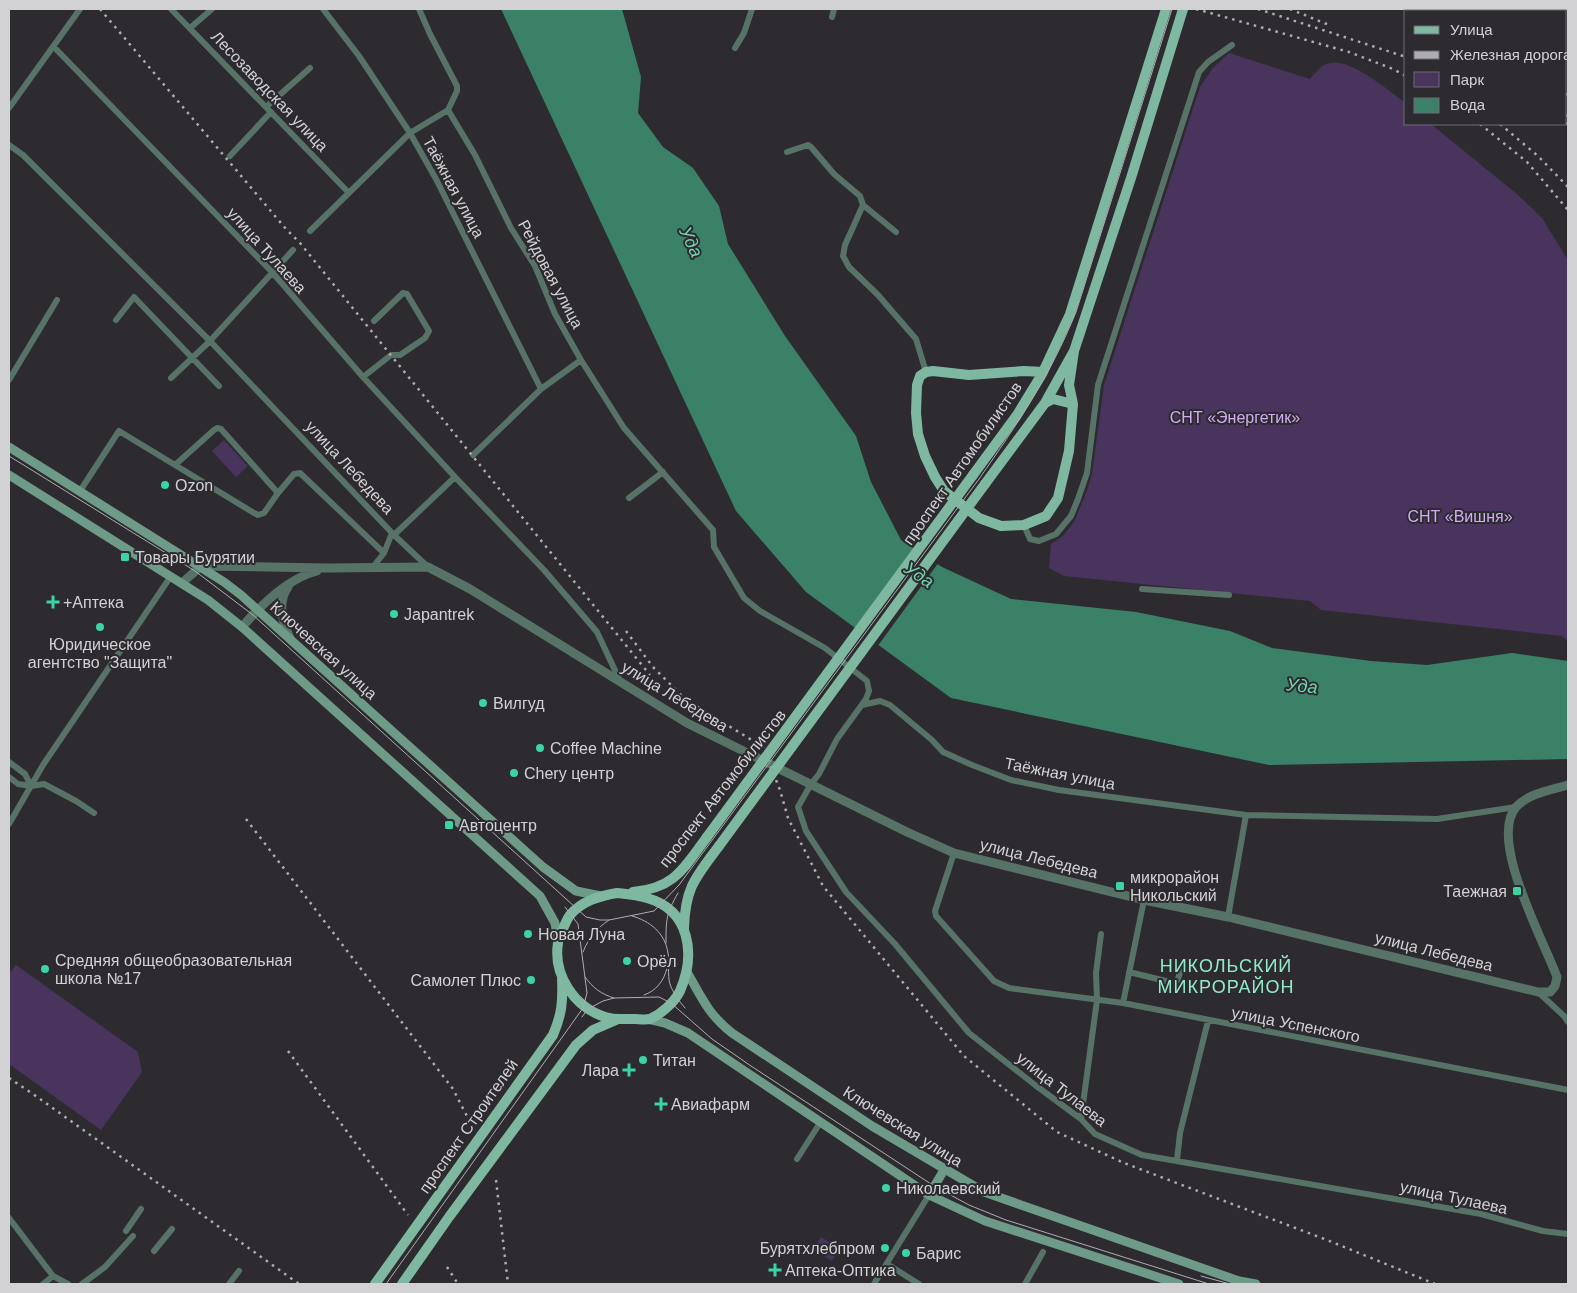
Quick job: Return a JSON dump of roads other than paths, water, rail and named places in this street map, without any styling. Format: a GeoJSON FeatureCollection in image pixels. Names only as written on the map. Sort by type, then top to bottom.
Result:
{"type":"FeatureCollection","features":[{"type":"Feature","properties":{"kind":"main road","name":"проспект Автомобилистов"},"geometry":{"type":"LineString","coordinates":[[617,893],[647,890],[663,885],[681,871],[1017,415],[1043,372],[1070,314],[1166,9]]}},
{"type":"Feature","properties":{"kind":"main road","name":"проспект Автомобилистов"},"geometry":{"type":"LineString","coordinates":[[684,929],[684,908],[687,895],[700,871],[1045,404],[1074,351],[1131,178],[1183,9]]}},
{"type":"Feature","properties":{"kind":"main road"},"geometry":{"type":"LineString","coordinates":[[1043,372],[1024,371],[969,375],[926,372],[920,376],[917,385],[916,413],[918,434],[925,456],[944,492],[979,518],[1001,526],[1024,525],[1046,516],[1058,498],[1069,451],[1072,404],[1069,385],[1074,351]]}},
{"type":"Feature","properties":{"kind":"main road"},"geometry":{"type":"LineString","coordinates":[[1045,404],[1053,399],[1072,404]]}},
{"type":"Feature","properties":{"kind":"main road","name":"Ключевская улица"},"geometry":{"type":"LineString","coordinates":[[9,447],[224,582],[543,867],[576,891],[601,896]]}},
{"type":"Feature","properties":{"kind":"main road"},"geometry":{"type":"LineString","coordinates":[[9,475],[208,600],[242,627],[540,896],[555,923],[562,978],[576,999],[584,1006],[607,1018],[648,1019],[666,1023],[688,1033],[929,1195],[985,1221],[1179,1284]]}},
{"type":"Feature","properties":{"kind":"main road"},"geometry":{"type":"LineString","coordinates":[[558,942],[568,917],[588,901],[617,893],[646,897],[658,902],[676,918],[684,929],[688,944],[689,960],[676,997],[666,1008],[648,1019]]}},
{"type":"Feature","properties":{"kind":"main road","name":"Ключевская улица"},"geometry":{"type":"LineString","coordinates":[[686,972],[708,1010],[732,1033],[872,1126],[984,1192],[1239,1282],[1256,1284]]}},
{"type":"Feature","properties":{"kind":"main road","name":"проспект Строителей"},"geometry":{"type":"LineString","coordinates":[[375,1284],[553,1035],[561,1012],[563,999],[562,978]]}},
{"type":"Feature","properties":{"kind":"main road"},"geometry":{"type":"LineString","coordinates":[[402,1284],[576,1045],[593,1030],[620,1019]]}},
{"type":"Feature","properties":{"kind":"main road"},"geometry":{"type":"LineString","coordinates":[[929,1195],[944,1170]]}},
{"type":"Feature","properties":{"kind":"street"},"geometry":{"type":"LineString","coordinates":[[9,108],[80,9]]}},
{"type":"Feature","properties":{"kind":"street","name":"Лесозаводская улица"},"geometry":{"type":"LineString","coordinates":[[171,9],[348,193]]}},
{"type":"Feature","properties":{"kind":"street"},"geometry":{"type":"LineString","coordinates":[[190,28],[212,9]]}},
{"type":"Feature","properties":{"kind":"street","name":"Таёжная улица"},"geometry":{"type":"LineString","coordinates":[[323,9],[359,56],[410,133],[436,179],[541,389]]}},
{"type":"Feature","properties":{"kind":"street"},"geometry":{"type":"LineString","coordinates":[[310,231],[410,133],[448,110],[457,92],[458,86],[430,34],[420,9]]}},
{"type":"Feature","properties":{"kind":"street"},"geometry":{"type":"LineString","coordinates":[[735,48],[744,33],[752,9]]}},
{"type":"Feature","properties":{"kind":"street"},"geometry":{"type":"LineString","coordinates":[[832,17],[834,9]]}},
{"type":"Feature","properties":{"kind":"street"},"geometry":{"type":"LineString","coordinates":[[1024,525],[1030,539],[1039,541],[1056,534],[1070,516],[1078,499],[1087,473],[1098,385],[1199,72],[1208,62],[1232,44]]}},
{"type":"Feature","properties":{"kind":"street","name":"улица Тулаева"},"geometry":{"type":"LineString","coordinates":[[54,47],[272,272],[363,377],[544,570],[597,632],[620,680]]}},
{"type":"Feature","properties":{"kind":"street"},"geometry":{"type":"LineString","coordinates":[[230,156],[268,110],[310,68]]}},
{"type":"Feature","properties":{"kind":"street","name":"Рейдовая улица"},"geometry":{"type":"LineString","coordinates":[[448,110],[475,155],[511,228],[534,266],[555,314],[581,360],[624,428],[713,530],[714,547],[744,598],[760,611],[825,648],[867,682],[869,691],[862,705]]}},
{"type":"Feature","properties":{"kind":"street","name":"улица Лебедева"},"geometry":{"type":"LineString","coordinates":[[9,145],[24,155],[210,341],[393,534],[428,567],[470,589],[620,680],[660,708],[686,723],[907,832],[954,852],[1144,900],[1228,917],[1538,992],[1568,1022]]}},
{"type":"Feature","properties":{"kind":"street"},"geometry":{"type":"LineString","coordinates":[[787,152],[808,145],[811,147],[834,174],[860,196],[863,205],[896,232]]}},
{"type":"Feature","properties":{"kind":"street"},"geometry":{"type":"LineString","coordinates":[[863,205],[845,245],[843,256],[849,266],[878,295],[916,339],[926,372]]}},
{"type":"Feature","properties":{"kind":"street"},"geometry":{"type":"LineString","coordinates":[[171,378],[210,341],[293,250]]}},
{"type":"Feature","properties":{"kind":"street"},"geometry":{"type":"LineString","coordinates":[[363,377],[390,355],[400,355],[425,338],[429,331],[408,294],[403,293],[374,321]]}},
{"type":"Feature","properties":{"kind":"street"},"geometry":{"type":"LineString","coordinates":[[116,320],[134,297],[219,386]]}},
{"type":"Feature","properties":{"kind":"street"},"geometry":{"type":"LineString","coordinates":[[9,380],[57,300]]}},
{"type":"Feature","properties":{"kind":"street"},"geometry":{"type":"LineString","coordinates":[[473,455],[541,389],[581,360]]}},
{"type":"Feature","properties":{"kind":"street"},"geometry":{"type":"LineString","coordinates":[[175,465],[214,430],[217,428],[221,429],[278,493]]}},
{"type":"Feature","properties":{"kind":"street"},"geometry":{"type":"LineString","coordinates":[[80,491],[119,431],[258,515],[264,514],[294,474],[300,473],[384,554]]}},
{"type":"Feature","properties":{"kind":"street"},"geometry":{"type":"LineString","coordinates":[[629,498],[663,472]]}},
{"type":"Feature","properties":{"kind":"street"},"geometry":{"type":"LineString","coordinates":[[372,568],[384,554],[393,534],[455,477]]}},
{"type":"Feature","properties":{"kind":"street"},"geometry":{"type":"LineString","coordinates":[[182,583],[201,566],[428,567]]}},
{"type":"Feature","properties":{"kind":"street"},"geometry":{"type":"LineString","coordinates":[[242,627],[257,610],[304,575],[328,568]]}},
{"type":"Feature","properties":{"kind":"street"},"geometry":{"type":"LineString","coordinates":[[9,824],[43,765],[171,576]]}},
{"type":"Feature","properties":{"kind":"street"},"geometry":{"type":"LineString","coordinates":[[289,586],[284,592],[281,614],[291,641]]}},
{"type":"Feature","properties":{"kind":"street"},"geometry":{"type":"LineString","coordinates":[[1142,588],[1229,595]]}},
{"type":"Feature","properties":{"kind":"street","name":"Таёжная улица"},"geometry":{"type":"LineString","coordinates":[[862,705],[880,701],[890,705],[932,740],[943,752],[972,766],[1011,780],[1059,790],[1246,815],[1437,819],[1516,807]]}},
{"type":"Feature","properties":{"kind":"street","name":"улица Тулаева"},"geometry":{"type":"LineString","coordinates":[[862,705],[846,726],[798,807],[806,831],[846,892],[895,944],[969,1033],[1081,1119],[1095,1134],[1118,1146],[1142,1155],[1481,1214],[1543,1232],[1568,1234]]}},
{"type":"Feature","properties":{"kind":"street"},"geometry":{"type":"LineString","coordinates":[[9,762],[25,774],[31,786]]}},
{"type":"Feature","properties":{"kind":"street"},"geometry":{"type":"LineString","coordinates":[[9,777],[18,784],[31,786],[44,784],[94,813]]}},
{"type":"Feature","properties":{"kind":"street"},"geometry":{"type":"LineString","coordinates":[[1538,992],[1550,992],[1555,986],[1557,977],[1519,887],[1509,852],[1509,822],[1516,807],[1523,800],[1533,795],[1568,786]]}},
{"type":"Feature","properties":{"kind":"street"},"geometry":{"type":"LineString","coordinates":[[1228,917],[1246,815]]}},
{"type":"Feature","properties":{"kind":"street","name":"улица Успенского"},"geometry":{"type":"LineString","coordinates":[[954,852],[935,911],[936,916],[994,981],[1008,988],[1122,1003],[1568,1090]]}},
{"type":"Feature","properties":{"kind":"street"},"geometry":{"type":"LineString","coordinates":[[1122,1003],[1144,900]]}},
{"type":"Feature","properties":{"kind":"street"},"geometry":{"type":"LineString","coordinates":[[1081,1119],[1097,1000],[1096,973],[1101,934]]}},
{"type":"Feature","properties":{"kind":"street"},"geometry":{"type":"LineString","coordinates":[[1129,972],[1174,983],[1178,982],[1183,963]]}},
{"type":"Feature","properties":{"kind":"street"},"geometry":{"type":"LineString","coordinates":[[1177,1160],[1180,1133],[1208,1021]]}},
{"type":"Feature","properties":{"kind":"street"},"geometry":{"type":"LineString","coordinates":[[797,1159],[820,1123]]}},
{"type":"Feature","properties":{"kind":"street"},"geometry":{"type":"LineString","coordinates":[[874,1284],[929,1195]]}},
{"type":"Feature","properties":{"kind":"street"},"geometry":{"type":"LineString","coordinates":[[126,1231],[142,1209]]}},
{"type":"Feature","properties":{"kind":"street"},"geometry":{"type":"LineString","coordinates":[[9,1218],[53,1276],[68,1284]]}},
{"type":"Feature","properties":{"kind":"street"},"geometry":{"type":"LineString","coordinates":[[154,1251],[172,1229]]}},
{"type":"Feature","properties":{"kind":"street"},"geometry":{"type":"LineString","coordinates":[[82,1284],[106,1267],[133,1236]]}},
{"type":"Feature","properties":{"kind":"street"},"geometry":{"type":"LineString","coordinates":[[1024,1284],[1043,1252]]}},
{"type":"Feature","properties":{"kind":"street"},"geometry":{"type":"LineString","coordinates":[[887,1264],[919,1284]]}},
{"type":"Feature","properties":{"kind":"street"},"geometry":{"type":"LineString","coordinates":[[229,1284],[239,1271]]}},
{"type":"Feature","properties":{"kind":"street"},"geometry":{"type":"LineString","coordinates":[[43,1284],[53,1276]]}},
{"type":"Feature","properties":{"kind":"water","name":"Уда"},"geometry":{"type":"Polygon","coordinates":[[[501,9],[622,9],[641,77],[638,113],[663,147],[693,168],[719,206],[728,244],[785,336],[856,436],[871,482],[901,540],[942,567],[1011,599],[1136,612],[1230,631],[1272,648],[1371,661],[1427,665],[1512,653],[1568,661],[1568,759],[1269,765],[951,698],[806,592],[736,511],[501,9]]]}},
{"type":"Feature","properties":{"kind":"tram line"},"geometry":{"type":"LineString","coordinates":[[9,456],[195,571],[253,615],[586,917],[609,920],[654,911],[679,885],[979,479],[1044,378],[1076,312],[1172,9]]}},
{"type":"Feature","properties":{"kind":"tram line"},"geometry":{"type":"LineString","coordinates":[[666,943],[667,917],[678,893]]}},
{"type":"Feature","properties":{"kind":"tram line"},"geometry":{"type":"LineString","coordinates":[[386,1284],[583,1008],[587,993],[578,924],[565,907]]}},
{"type":"Feature","properties":{"kind":"tram line"},"geometry":{"type":"LineString","coordinates":[[632,916],[651,925],[664,939],[668,953],[670,984],[676,997],[685,1008]]}},
{"type":"Feature","properties":{"kind":"tram line"},"geometry":{"type":"LineString","coordinates":[[583,952],[593,934],[609,920]]}},
{"type":"Feature","properties":{"kind":"tram line"},"geometry":{"type":"LineString","coordinates":[[644,995],[659,985],[667,968]]}},
{"type":"Feature","properties":{"kind":"tram line"},"geometry":{"type":"LineString","coordinates":[[585,977],[598,990],[614,998]]}},
{"type":"Feature","properties":{"kind":"tram line"},"geometry":{"type":"LineString","coordinates":[[582,1017],[588,1009],[603,1001],[614,998],[659,997],[671,1003],[712,1039],[751,1066],[934,1186],[969,1205],[1006,1220],[1209,1284]]}},
{"type":"Feature","properties":{"kind":"tram line"},"geometry":{"type":"LineString","coordinates":[[1201,1276],[1230,1284]]}},
{"type":"Feature","properties":{"kind":"railway"},"geometry":{"type":"LineString","coordinates":[[100,9],[286,229],[300,243],[650,675]]}},
{"type":"Feature","properties":{"kind":"railway"},"geometry":{"type":"LineString","coordinates":[[1196,9],[1349,52],[1404,75]]}},
{"type":"Feature","properties":{"kind":"railway"},"geometry":{"type":"LineString","coordinates":[[1258,9],[1404,56]]}},
{"type":"Feature","properties":{"kind":"railway"},"geometry":{"type":"LineString","coordinates":[[1290,9],[1329,25]]}},
{"type":"Feature","properties":{"kind":"railway"},"geometry":{"type":"LineString","coordinates":[[1481,125],[1527,162],[1568,210]]}},
{"type":"Feature","properties":{"kind":"railway"},"geometry":{"type":"LineString","coordinates":[[1501,125],[1538,156],[1568,187]]}},
{"type":"Feature","properties":{"kind":"railway"},"geometry":{"type":"LineString","coordinates":[[626,631],[653,667],[685,699],[763,747],[780,790],[788,818],[823,886],[964,1056],[1057,1132],[1124,1163],[1327,1240],[1435,1284]]}},
{"type":"Feature","properties":{"kind":"railway"},"geometry":{"type":"LineString","coordinates":[[246,819],[453,1089],[470,1122]]}},
{"type":"Feature","properties":{"kind":"railway"},"geometry":{"type":"LineString","coordinates":[[288,1051],[408,1215]]}},
{"type":"Feature","properties":{"kind":"railway"},"geometry":{"type":"LineString","coordinates":[[9,1078],[299,1284]]}},
{"type":"Feature","properties":{"kind":"railway"},"geometry":{"type":"LineString","coordinates":[[496,1180],[508,1284]]}},
{"type":"Feature","properties":{"kind":"railway"},"geometry":{"type":"LineString","coordinates":[[447,1267],[458,1284]]}},
{"type":"Feature","properties":{"kind":"place","name":"Ozon"},"geometry":{"type":"Point","coordinates":[165,485]}},
{"type":"Feature","properties":{"kind":"place","name":"Товары Бурятии"},"geometry":{"type":"Point","coordinates":[125,557]}},
{"type":"Feature","properties":{"kind":"place","name":"+Аптека"},"geometry":{"type":"Point","coordinates":[53,602]}},
{"type":"Feature","properties":{"kind":"place","name":"Japantrek"},"geometry":{"type":"Point","coordinates":[394,614]}},
{"type":"Feature","properties":{"kind":"place","name":"Юридическое агентство \"Защита\""},"geometry":{"type":"Point","coordinates":[100,627]}},
{"type":"Feature","properties":{"kind":"place","name":"Вилгуд"},"geometry":{"type":"Point","coordinates":[483,703]}},
{"type":"Feature","properties":{"kind":"place","name":"Coffee Machine"},"geometry":{"type":"Point","coordinates":[540,748]}},
{"type":"Feature","properties":{"kind":"place","name":"Chery центр"},"geometry":{"type":"Point","coordinates":[514,773]}},
{"type":"Feature","properties":{"kind":"place","name":"Автоцентр"},"geometry":{"type":"Point","coordinates":[449,825]}},
{"type":"Feature","properties":{"kind":"place","name":"микрорайон Никольский"},"geometry":{"type":"Point","coordinates":[1120,886]}},
{"type":"Feature","properties":{"kind":"place","name":"Таежная"},"geometry":{"type":"Point","coordinates":[1517,891]}},
{"type":"Feature","properties":{"kind":"place","name":"Новая Луна"},"geometry":{"type":"Point","coordinates":[528,934]}},
{"type":"Feature","properties":{"kind":"place","name":"Орёл"},"geometry":{"type":"Point","coordinates":[627,961]}},
{"type":"Feature","properties":{"kind":"place","name":"Средняя общеобразовательная школа №17"},"geometry":{"type":"Point","coordinates":[45,969]}},
{"type":"Feature","properties":{"kind":"place","name":"Самолет Плюс"},"geometry":{"type":"Point","coordinates":[531,980]}},
{"type":"Feature","properties":{"kind":"place","name":"Титан"},"geometry":{"type":"Point","coordinates":[643,1060]}},
{"type":"Feature","properties":{"kind":"place","name":"Лара"},"geometry":{"type":"Point","coordinates":[629,1070]}},
{"type":"Feature","properties":{"kind":"place","name":"Авиафарм"},"geometry":{"type":"Point","coordinates":[661,1104]}},
{"type":"Feature","properties":{"kind":"place","name":"Николаевский"},"geometry":{"type":"Point","coordinates":[886,1188]}},
{"type":"Feature","properties":{"kind":"place","name":"Бурятхлебпром"},"geometry":{"type":"Point","coordinates":[885,1248]}},
{"type":"Feature","properties":{"kind":"place","name":"Барис"},"geometry":{"type":"Point","coordinates":[906,1253]}},
{"type":"Feature","properties":{"kind":"place","name":"Аптека-Оптика"},"geometry":{"type":"Point","coordinates":[775,1270]}},
{"type":"Feature","properties":{"kind":"district","name":"НИКОЛЬСКИЙ МИКРОРАЙОН"},"geometry":{"type":"Point","coordinates":[1226,976]}},
{"type":"Feature","properties":{"kind":"park label","name":"СНТ «Энергетик»"},"geometry":{"type":"Point","coordinates":[1235,417]}},
{"type":"Feature","properties":{"kind":"park label","name":"СНТ «Вишня»"},"geometry":{"type":"Point","coordinates":[1460,516]}}]}
